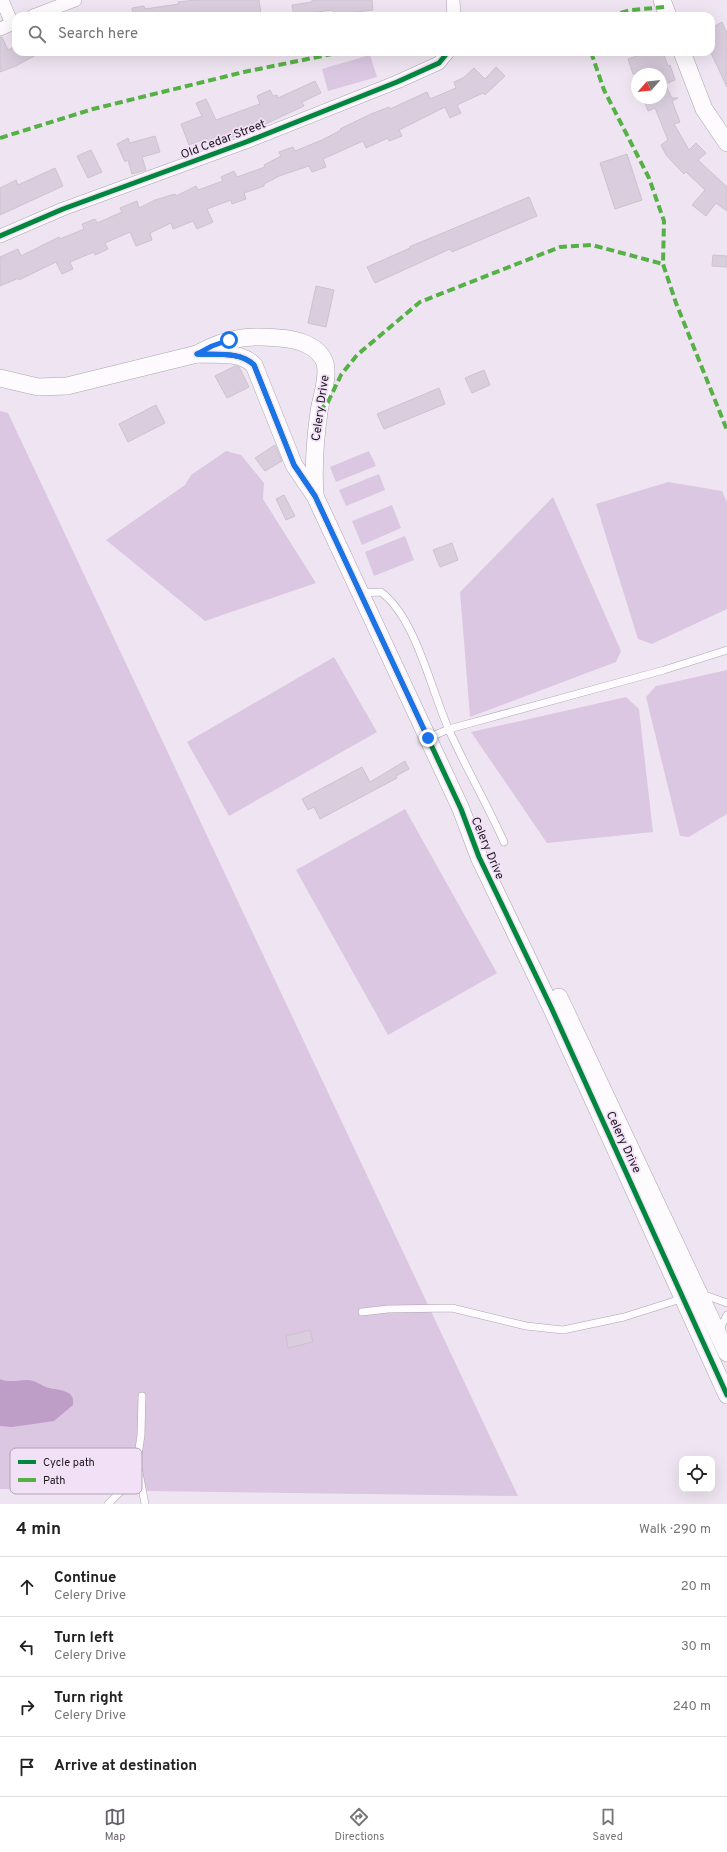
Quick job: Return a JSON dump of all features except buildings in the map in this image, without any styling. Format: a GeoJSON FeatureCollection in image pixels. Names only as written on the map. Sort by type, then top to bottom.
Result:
{"type":"FeatureCollection","features":[{"type":"Feature","properties":{"kind":"street"},"geometry":{"type":"LineString","coordinates":[[2,0],[9,25]]}},
{"type":"Feature","properties":{"kind":"street"},"geometry":{"type":"LineString","coordinates":[[44,12],[75,0]]}},
{"type":"Feature","properties":{"kind":"street"},"geometry":{"type":"LineString","coordinates":[[453,0],[454,12]]}},
{"type":"Feature","properties":{"kind":"street"},"geometry":{"type":"LineString","coordinates":[[662,0],[666,12]]}},
{"type":"Feature","properties":{"kind":"street","name":"Old Cedar Street"},"geometry":{"type":"LineString","coordinates":[[0,236],[63,209],[246,142],[397,82],[438,63],[444,56]]}},
{"type":"Feature","properties":{"kind":"street"},"geometry":{"type":"LineString","coordinates":[[684,56],[704,109],[727,143]]}},
{"type":"Feature","properties":{"kind":"street","name":"Celery Drive"},"geometry":{"type":"LineString","coordinates":[[0,378],[38,387],[67,386],[197,354],[212,346],[253,335],[285,338],[304,343],[318,353],[325,364],[325,377],[313,462],[315,496]]}},
{"type":"Feature","properties":{"kind":"street","name":"Celery Drive"},"geometry":{"type":"LineString","coordinates":[[197,354],[240,356],[254,365],[294,465],[315,496],[428,738],[461,809],[480,857],[554,1014],[727,1395]]}},
{"type":"Feature","properties":{"kind":"street","name":"Celery Drive"},"geometry":{"type":"LineString","coordinates":[[461,809],[487,853],[559,997],[727,1353]]}},
{"type":"Feature","properties":{"kind":"lane"},"geometry":{"type":"LineString","coordinates":[[360,593],[382,592],[393,600],[401,613],[410,630],[449,729],[504,842]]}},
{"type":"Feature","properties":{"kind":"lane"},"geometry":{"type":"LineString","coordinates":[[428,738],[449,729],[664,670],[727,650]]}},
{"type":"Feature","properties":{"kind":"lane"},"geometry":{"type":"LineString","coordinates":[[700,1293],[727,1303]]}},
{"type":"Feature","properties":{"kind":"lane"},"geometry":{"type":"LineString","coordinates":[[362,1312],[388,1309],[452,1308],[526,1326],[564,1330],[624,1317],[684,1298]]}},
{"type":"Feature","properties":{"kind":"lane"},"geometry":{"type":"LineString","coordinates":[[718,1333],[727,1315]]}},
{"type":"Feature","properties":{"kind":"lane"},"geometry":{"type":"LineString","coordinates":[[139,1448],[142,1396]]}},
{"type":"Feature","properties":{"kind":"lane"},"geometry":{"type":"LineString","coordinates":[[142,1488],[145,1504]]}},
{"type":"Feature","properties":{"kind":"lane"},"geometry":{"type":"LineString","coordinates":[[108,1504],[118,1494]]}},
{"type":"Feature","properties":{"kind":"shaded area"},"geometry":{"type":"Polygon","coordinates":[[[370,56],[377,77],[328,91],[322,69],[370,56]]]}},
{"type":"Feature","properties":{"kind":"shaded area"},"geometry":{"type":"Polygon","coordinates":[[[0,411],[8,413],[518,1496],[142,1491],[142,1448],[10,1448],[10,1489],[0,1489],[0,411]]]}},
{"type":"Feature","properties":{"kind":"shaded area"},"geometry":{"type":"Polygon","coordinates":[[[226,451],[241,455],[264,483],[263,499],[316,583],[205,621],[106,540],[185,485],[191,475],[226,451]]]}},
{"type":"Feature","properties":{"kind":"shaded area"},"geometry":{"type":"Polygon","coordinates":[[[369,451],[376,466],[336,482],[330,467],[369,451]]]}},
{"type":"Feature","properties":{"kind":"shaded area"},"geometry":{"type":"Polygon","coordinates":[[[379,474],[385,490],[346,506],[339,490],[379,474]]]}},
{"type":"Feature","properties":{"kind":"shaded area"},"geometry":{"type":"Polygon","coordinates":[[[668,482],[722,491],[727,502],[727,609],[652,644],[638,639],[596,504],[668,482]]]}},
{"type":"Feature","properties":{"kind":"shaded area"},"geometry":{"type":"Polygon","coordinates":[[[553,497],[621,651],[616,662],[470,717],[460,592],[553,497]]]}},
{"type":"Feature","properties":{"kind":"shaded area"},"geometry":{"type":"Polygon","coordinates":[[[392,505],[401,528],[362,545],[352,521],[392,505]]]}},
{"type":"Feature","properties":{"kind":"shaded area"},"geometry":{"type":"Polygon","coordinates":[[[405,536],[414,560],[374,576],[365,552],[405,536]]]}},
{"type":"Feature","properties":{"kind":"shaded area"},"geometry":{"type":"Polygon","coordinates":[[[334,657],[377,732],[229,816],[187,742],[334,657]]]}},
{"type":"Feature","properties":{"kind":"shaded area"},"geometry":{"type":"Polygon","coordinates":[[[727,670],[727,814],[689,837],[680,836],[646,697],[656,686],[727,670]]]}},
{"type":"Feature","properties":{"kind":"shaded area"},"geometry":{"type":"Polygon","coordinates":[[[626,697],[639,709],[653,832],[547,843],[471,732],[626,697]]]}},
{"type":"Feature","properties":{"kind":"shaded area"},"geometry":{"type":"Polygon","coordinates":[[[405,809],[497,973],[388,1035],[296,870],[405,809]]]}},
{"type":"Feature","properties":{"kind":"shaded area"},"geometry":{"type":"Polygon","coordinates":[[[0,1379],[10,1381],[31,1380],[46,1387],[64,1391],[71,1396],[73,1405],[54,1421],[12,1427],[0,1426],[0,1379]]]}},
{"type":"Feature","properties":{"kind":"marked path"},"geometry":{"type":"LineString","coordinates":[[624,12],[665,7]]}},
{"type":"Feature","properties":{"kind":"marked path"},"geometry":{"type":"LineString","coordinates":[[0,138],[93,109],[244,72],[322,56]]}},
{"type":"Feature","properties":{"kind":"marked path"},"geometry":{"type":"LineString","coordinates":[[592,56],[604,90],[649,178],[664,221],[663,264],[676,303],[727,430]]}},
{"type":"Feature","properties":{"kind":"marked path"},"geometry":{"type":"LineString","coordinates":[[319,411],[328,402],[341,375],[357,355],[420,302],[560,247],[592,245],[663,264]]}},
{"type":"Feature","properties":{"kind":"cycle path"},"geometry":{"type":"LineString","coordinates":[[0,236],[63,209],[246,142],[397,82],[439,63],[445,56]]}},
{"type":"Feature","properties":{"kind":"cycle path"},"geometry":{"type":"LineString","coordinates":[[197,354],[220,354],[235,356],[254,365],[294,465],[315,496],[461,809],[479,857],[551,1007],[727,1395]]}},
{"type":"Feature","properties":{"kind":"route"},"geometry":{"type":"LineString","coordinates":[[229,340],[212,346],[197,354],[240,356],[254,365],[294,465],[315,496],[428,738]]}}]}
